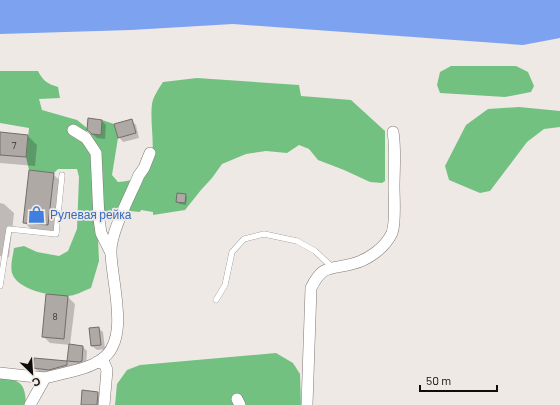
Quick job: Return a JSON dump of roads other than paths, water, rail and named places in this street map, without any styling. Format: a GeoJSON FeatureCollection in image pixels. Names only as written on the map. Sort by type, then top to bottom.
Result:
{"type":"FeatureCollection","features":[{"type":"Feature","properties":{"kind":"street"},"geometry":{"type":"LineString","coordinates":[[73,130],[86,138],[96,153],[99,219],[101,233],[110,251]]}},
{"type":"Feature","properties":{"kind":"street"},"geometry":{"type":"LineString","coordinates":[[307,405],[312,288],[317,276],[324,270],[354,263],[380,250],[392,232],[394,214],[394,132]]}},
{"type":"Feature","properties":{"kind":"street"},"geometry":{"type":"LineString","coordinates":[[0,373],[45,378],[85,368],[102,360],[113,349],[116,339],[117,310],[110,251],[113,236],[150,152]]}},
{"type":"Feature","properties":{"kind":"street"},"geometry":{"type":"LineString","coordinates":[[97,362],[104,363],[107,370],[104,405]]}},
{"type":"Feature","properties":{"kind":"street"},"geometry":{"type":"LineString","coordinates":[[30,405],[45,378]]}},
{"type":"Feature","properties":{"kind":"lane"},"geometry":{"type":"LineString","coordinates":[[0,286],[9,229],[56,234],[62,175]]}},
{"type":"Feature","properties":{"kind":"lane"},"geometry":{"type":"LineString","coordinates":[[216,300],[226,285],[232,252],[244,239],[264,234],[297,241],[315,251],[332,267]]}},
{"type":"Feature","properties":{"kind":"water"},"geometry":{"type":"Polygon","coordinates":[[[0,0],[560,0],[560,38],[523,45],[233,24],[131,30],[0,34],[0,0]]]}},
{"type":"Feature","properties":{"kind":"place","name":"Рулевая рейка"},"geometry":{"type":"Point","coordinates":[37,214]}}]}
